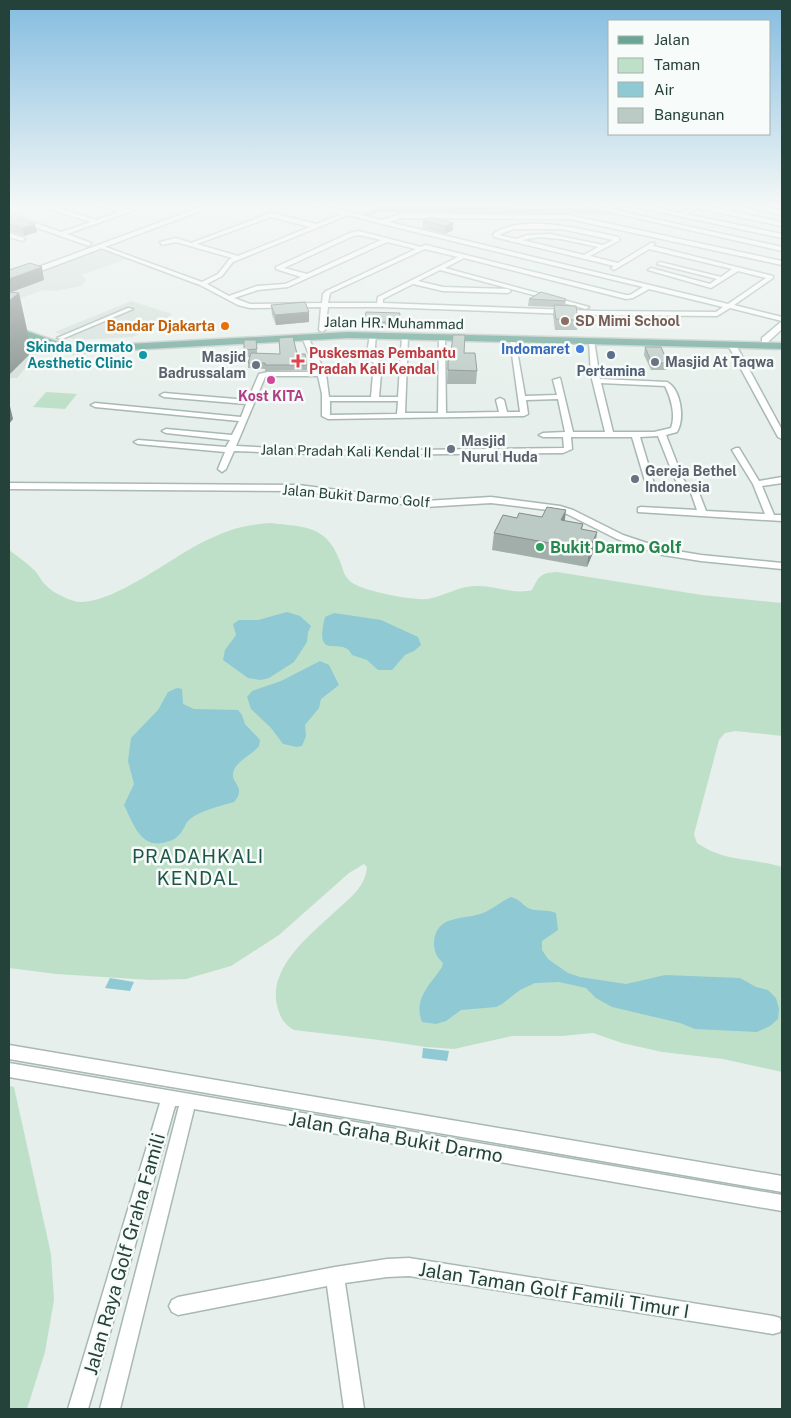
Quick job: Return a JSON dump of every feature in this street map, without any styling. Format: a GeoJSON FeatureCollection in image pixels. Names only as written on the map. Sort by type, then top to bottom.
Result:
{"type":"FeatureCollection","features":[{"type":"Feature","properties":{"kind":"main road","name":"Jalan HR. Muhammad"},"geometry":{"type":"LineString","coordinates":[[9,320],[73,350],[274,336],[322,330],[518,338]]}},
{"type":"Feature","properties":{"kind":"main road","name":"Jalan HR. Muhammad"},"geometry":{"type":"LineString","coordinates":[[9,328],[59,342]]}},
{"type":"Feature","properties":{"kind":"main road","name":"Jalan HR. Muhammad"},"geometry":{"type":"LineString","coordinates":[[274,336],[541,337],[782,346]]}},
{"type":"Feature","properties":{"kind":"main road","name":"Jalan HR. Muhammad"},"geometry":{"type":"LineString","coordinates":[[541,337],[592,342],[782,340]]}},
{"type":"Feature","properties":{"kind":"street"},"geometry":{"type":"LineString","coordinates":[[9,282],[40,270]]}},
{"type":"Feature","properties":{"kind":"street"},"geometry":{"type":"LineString","coordinates":[[164,270],[202,284],[240,304],[250,306],[380,305],[598,313],[717,314],[771,277],[747,270]]}},
{"type":"Feature","properties":{"kind":"street"},"geometry":{"type":"LineString","coordinates":[[202,284],[220,275],[223,270]]}},
{"type":"Feature","properties":{"kind":"street"},"geometry":{"type":"LineString","coordinates":[[286,270],[306,276]]}},
{"type":"Feature","properties":{"kind":"street"},"geometry":{"type":"LineString","coordinates":[[228,298],[257,288],[286,286],[319,270]]}},
{"type":"Feature","properties":{"kind":"street"},"geometry":{"type":"LineString","coordinates":[[322,330],[326,294],[376,270]]}},
{"type":"Feature","properties":{"kind":"street"},"geometry":{"type":"LineString","coordinates":[[380,305],[380,298],[434,270]]}},
{"type":"Feature","properties":{"kind":"street"},"geometry":{"type":"LineString","coordinates":[[446,270],[589,308],[598,313]]}},
{"type":"Feature","properties":{"kind":"street"},"geometry":{"type":"LineString","coordinates":[[516,270],[626,297],[631,297],[649,286]]}},
{"type":"Feature","properties":{"kind":"street"},"geometry":{"type":"LineString","coordinates":[[582,270],[782,319]]}},
{"type":"Feature","properties":{"kind":"street"},"geometry":{"type":"LineString","coordinates":[[602,275],[610,270]]}},
{"type":"Feature","properties":{"kind":"street"},"geometry":{"type":"LineString","coordinates":[[652,270],[709,286],[735,270]]}},
{"type":"Feature","properties":{"kind":"street"},"geometry":{"type":"LineString","coordinates":[[688,270],[723,278]]}},
{"type":"Feature","properties":{"kind":"street"},"geometry":{"type":"LineString","coordinates":[[412,282],[448,290],[506,292],[517,289]]}},
{"type":"Feature","properties":{"kind":"street"},"geometry":{"type":"LineString","coordinates":[[9,346],[59,342],[130,309]]}},
{"type":"Feature","properties":{"kind":"street"},"geometry":{"type":"LineString","coordinates":[[764,340],[782,324]]}},
{"type":"Feature","properties":{"kind":"street"},"geometry":{"type":"LineString","coordinates":[[373,335],[370,359],[378,362],[375,399]]}},
{"type":"Feature","properties":{"kind":"street"},"geometry":{"type":"LineString","coordinates":[[401,416],[405,336]]}},
{"type":"Feature","properties":{"kind":"street"},"geometry":{"type":"LineString","coordinates":[[305,337],[322,374],[327,399],[326,416],[328,417],[525,414],[521,398],[518,338]]}},
{"type":"Feature","properties":{"kind":"street"},"geometry":{"type":"LineString","coordinates":[[442,337],[442,415]]}},
{"type":"Feature","properties":{"kind":"street"},"geometry":{"type":"LineString","coordinates":[[592,342],[597,381],[610,434]]}},
{"type":"Feature","properties":{"kind":"street"},"geometry":{"type":"LineString","coordinates":[[732,345],[782,437]]}},
{"type":"Feature","properties":{"kind":"street"},"geometry":{"type":"LineString","coordinates":[[222,469],[249,402],[262,376],[265,374],[322,374]]}},
{"type":"Feature","properties":{"kind":"street"},"geometry":{"type":"LineString","coordinates":[[557,380],[569,435]]}},
{"type":"Feature","properties":{"kind":"street"},"geometry":{"type":"LineString","coordinates":[[543,435],[635,434],[661,433],[674,430],[677,424],[675,404],[670,385],[597,381]]}},
{"type":"Feature","properties":{"kind":"street"},"geometry":{"type":"LineString","coordinates":[[164,395],[249,402]]}},
{"type":"Feature","properties":{"kind":"street"},"geometry":{"type":"LineString","coordinates":[[521,398],[562,397]]}},
{"type":"Feature","properties":{"kind":"street"},"geometry":{"type":"LineString","coordinates":[[327,399],[402,400]]}},
{"type":"Feature","properties":{"kind":"street"},"geometry":{"type":"LineString","coordinates":[[500,400],[504,415]]}},
{"type":"Feature","properties":{"kind":"street"},"geometry":{"type":"LineString","coordinates":[[95,405],[242,419]]}},
{"type":"Feature","properties":{"kind":"street"},"geometry":{"type":"LineString","coordinates":[[166,431],[234,438]]}},
{"type":"Feature","properties":{"kind":"street"},"geometry":{"type":"LineString","coordinates":[[661,433],[679,479],[685,487],[693,487],[702,513]]}},
{"type":"Feature","properties":{"kind":"street"},"geometry":{"type":"LineString","coordinates":[[635,434],[650,484]]}},
{"type":"Feature","properties":{"kind":"street","name":"Jalan Pradah Kali Kendal II"},"geometry":{"type":"LineString","coordinates":[[230,449],[337,453],[563,452],[568,449],[569,435]]}},
{"type":"Feature","properties":{"kind":"street"},"geometry":{"type":"LineString","coordinates":[[138,442],[230,449]]}},
{"type":"Feature","properties":{"kind":"street"},"geometry":{"type":"LineString","coordinates":[[736,450],[757,484],[771,518]]}},
{"type":"Feature","properties":{"kind":"street"},"geometry":{"type":"LineString","coordinates":[[757,484],[782,480]]}},
{"type":"Feature","properties":{"kind":"street","name":"Jalan Bukit Darmo Golf"},"geometry":{"type":"LineString","coordinates":[[9,486],[298,488],[424,504],[491,500],[556,508],[570,512],[620,537],[663,552],[700,558],[782,566]]}},
{"type":"Feature","properties":{"kind":"street","name":"Jalan Bukit Darmo Golf"},"geometry":{"type":"LineString","coordinates":[[9,491],[295,494],[425,510],[482,506],[507,507],[565,517],[615,541],[660,558],[782,572]]}},
{"type":"Feature","properties":{"kind":"street"},"geometry":{"type":"LineString","coordinates":[[641,510],[782,518]]}},
{"type":"Feature","properties":{"kind":"street","name":"Jalan Graha Bukit Darmo"},"geometry":{"type":"LineString","coordinates":[[9,1052],[782,1184]]}},
{"type":"Feature","properties":{"kind":"street","name":"Jalan Graha Bukit Darmo"},"geometry":{"type":"LineString","coordinates":[[9,1070],[782,1203]]}},
{"type":"Feature","properties":{"kind":"street","name":"Jalan Raya Golf Graha Famili"},"geometry":{"type":"LineString","coordinates":[[78,1409],[169,1098]]}},
{"type":"Feature","properties":{"kind":"street","name":"Jalan Raya Golf Graha Famili"},"geometry":{"type":"LineString","coordinates":[[110,1409],[188,1101]]}},
{"type":"Feature","properties":{"kind":"street","name":"Jalan Taman Golf Famili Timur I"},"geometry":{"type":"LineString","coordinates":[[178,1306],[335,1276],[387,1268],[409,1267],[774,1325]]}},
{"type":"Feature","properties":{"kind":"street"},"geometry":{"type":"LineString","coordinates":[[335,1276],[354,1409]]}},
{"type":"Feature","properties":{"kind":"shaded area"},"geometry":{"type":"Polygon","coordinates":[[[36,270],[95,270],[82,275],[86,280],[81,286],[56,291],[43,290],[9,303],[9,280],[36,270]]]}},
{"type":"Feature","properties":{"kind":"shaded area"},"geometry":{"type":"Polygon","coordinates":[[[131,301],[172,314],[155,328],[132,337],[76,340],[55,332],[131,301]]]}},
{"type":"Feature","properties":{"kind":"shaded area"},"geometry":{"type":"Polygon","coordinates":[[[9,348],[41,349],[17,378],[9,378],[9,348]]]}},
{"type":"Feature","properties":{"kind":"green space"},"geometry":{"type":"Polygon","coordinates":[[[46,392],[77,394],[65,409],[33,407],[46,392]]]}},
{"type":"Feature","properties":{"kind":"green space","name":"Bukit Darmo Golf"},"geometry":{"type":"Polygon","coordinates":[[[271,523],[303,527],[320,534],[334,548],[348,580],[366,589],[401,597],[428,599],[470,586],[511,591],[532,590],[543,574],[557,572],[702,595],[782,603],[782,736],[735,731],[725,733],[719,740],[694,834],[697,843],[718,854],[782,867],[782,1072],[723,1059],[662,1052],[622,1043],[593,1033],[562,1036],[512,1036],[454,1049],[294,1030],[280,1016],[276,994],[278,980],[284,966],[303,941],[352,896],[360,886],[366,874],[367,867],[364,864],[349,873],[279,935],[231,966],[186,979],[151,980],[56,974],[9,968],[9,550],[34,570],[51,590],[71,600],[85,602],[119,591],[192,548],[222,533],[244,526],[271,523]]]}},
{"type":"Feature","properties":{"kind":"green space"},"geometry":{"type":"Polygon","coordinates":[[[9,1086],[14,1087],[51,1254],[54,1300],[45,1352],[27,1409],[9,1409],[9,1086]]]}},
{"type":"Feature","properties":{"kind":"water"},"geometry":{"type":"Polygon","coordinates":[[[287,612],[300,616],[311,626],[307,642],[294,662],[269,678],[261,680],[248,678],[223,660],[225,650],[236,635],[233,624],[239,620],[258,620],[287,612]]]}},
{"type":"Feature","properties":{"kind":"water"},"geometry":{"type":"Polygon","coordinates":[[[334,613],[381,620],[418,637],[421,645],[405,655],[392,670],[378,670],[367,660],[352,655],[348,649],[326,645],[322,632],[325,617],[334,613]]]}},
{"type":"Feature","properties":{"kind":"water"},"geometry":{"type":"Polygon","coordinates":[[[320,661],[329,665],[339,685],[321,699],[319,708],[305,725],[306,736],[302,746],[297,747],[283,744],[271,728],[251,709],[247,697],[252,691],[281,681],[320,661]]]}},
{"type":"Feature","properties":{"kind":"water"},"geometry":{"type":"Polygon","coordinates":[[[177,688],[182,689],[183,704],[194,709],[238,710],[245,724],[260,740],[259,746],[239,763],[234,770],[233,778],[239,788],[239,792],[234,802],[195,816],[188,821],[176,838],[170,841],[150,842],[139,833],[124,805],[134,784],[128,761],[131,738],[158,710],[168,692],[177,688]]]}},
{"type":"Feature","properties":{"kind":"water"},"geometry":{"type":"Polygon","coordinates":[[[511,897],[528,908],[556,913],[558,930],[542,941],[542,950],[548,959],[568,973],[580,977],[626,984],[665,975],[740,978],[756,987],[768,990],[776,998],[779,1009],[778,1019],[770,1026],[757,1032],[695,1029],[680,1023],[612,1007],[596,998],[586,988],[559,982],[535,983],[520,990],[496,1007],[461,1010],[446,1021],[436,1024],[422,1022],[420,1014],[421,999],[443,963],[437,956],[434,945],[436,933],[440,927],[446,922],[483,913],[511,897]]]}},
{"type":"Feature","properties":{"kind":"water"},"geometry":{"type":"Polygon","coordinates":[[[110,978],[134,982],[130,991],[105,988],[110,978]]]}},
{"type":"Feature","properties":{"kind":"water"},"geometry":{"type":"Polygon","coordinates":[[[423,1048],[449,1051],[447,1061],[422,1058],[423,1048]]]}},
{"type":"Feature","properties":{"kind":"building"},"geometry":{"type":"Polygon","coordinates":[[[9,270],[33,270],[9,279],[9,270]]]}},
{"type":"Feature","properties":{"kind":"building"},"geometry":{"type":"Polygon","coordinates":[[[9,292],[19,293],[9,301],[9,292]]]}},
{"type":"Feature","properties":{"kind":"building"},"geometry":{"type":"Polygon","coordinates":[[[541,292],[566,299],[565,301],[529,299],[541,292]]]}},
{"type":"Feature","properties":{"kind":"building"},"geometry":{"type":"Polygon","coordinates":[[[305,302],[309,312],[275,315],[271,305],[305,302]]]}},
{"type":"Feature","properties":{"kind":"building"},"geometry":{"type":"Polygon","coordinates":[[[554,305],[576,306],[578,320],[556,319],[554,305]]]}},
{"type":"Feature","properties":{"kind":"building"},"geometry":{"type":"Polygon","coordinates":[[[366,312],[400,313],[399,322],[364,322],[366,312]]]}},
{"type":"Feature","properties":{"kind":"building"},"geometry":{"type":"Polygon","coordinates":[[[453,335],[465,335],[464,353],[475,353],[477,371],[448,370],[448,352],[451,352],[453,335]]]}},
{"type":"Feature","properties":{"kind":"building"},"geometry":{"type":"Polygon","coordinates":[[[293,337],[297,354],[305,354],[307,365],[248,363],[251,353],[280,354],[279,338],[293,337]]]}},
{"type":"Feature","properties":{"kind":"building"},"geometry":{"type":"Polygon","coordinates":[[[244,340],[256,340],[257,349],[244,350],[244,340]]]}},
{"type":"Feature","properties":{"kind":"building"},"geometry":{"type":"Polygon","coordinates":[[[645,347],[661,347],[668,363],[652,363],[645,347]]]}},
{"type":"Feature","properties":{"kind":"building"},"geometry":{"type":"Polygon","coordinates":[[[547,507],[566,510],[561,520],[583,524],[581,529],[597,532],[589,550],[494,533],[503,515],[517,518],[519,513],[542,517],[547,507]]]}},
{"type":"Feature","properties":{"kind":"place","name":"SD Mimi School"},"geometry":{"type":"Point","coordinates":[565,321]}},
{"type":"Feature","properties":{"kind":"place","name":"Bandar Djakarta"},"geometry":{"type":"Point","coordinates":[225,326]}},
{"type":"Feature","properties":{"kind":"place","name":"Indomaret"},"geometry":{"type":"Point","coordinates":[580,349]}},
{"type":"Feature","properties":{"kind":"place","name":"Skinda Dermato Aesthetic Clinic"},"geometry":{"type":"Point","coordinates":[143,355]}},
{"type":"Feature","properties":{"kind":"place","name":"Pertamina"},"geometry":{"type":"Point","coordinates":[611,355]}},
{"type":"Feature","properties":{"kind":"place","name":"Puskesmas Pembantu Pradah Kali Kendal"},"geometry":{"type":"Point","coordinates":[298,361]}},
{"type":"Feature","properties":{"kind":"place","name":"Masjid At Taqwa"},"geometry":{"type":"Point","coordinates":[655,362]}},
{"type":"Feature","properties":{"kind":"place","name":"Masjid Badrussalam"},"geometry":{"type":"Point","coordinates":[256,365]}},
{"type":"Feature","properties":{"kind":"place","name":"Kost KITA"},"geometry":{"type":"Point","coordinates":[271,380]}},
{"type":"Feature","properties":{"kind":"place","name":"Masjid Nurul Huda"},"geometry":{"type":"Point","coordinates":[451,449]}},
{"type":"Feature","properties":{"kind":"place","name":"Gereja Bethel Indonesia"},"geometry":{"type":"Point","coordinates":[635,479]}},
{"type":"Feature","properties":{"kind":"place","name":"Bukit Darmo Golf"},"geometry":{"type":"Point","coordinates":[540,547]}},
{"type":"Feature","properties":{"kind":"district","name":"PRADAHKALI KENDAL"},"geometry":{"type":"Point","coordinates":[198,867]}}]}
